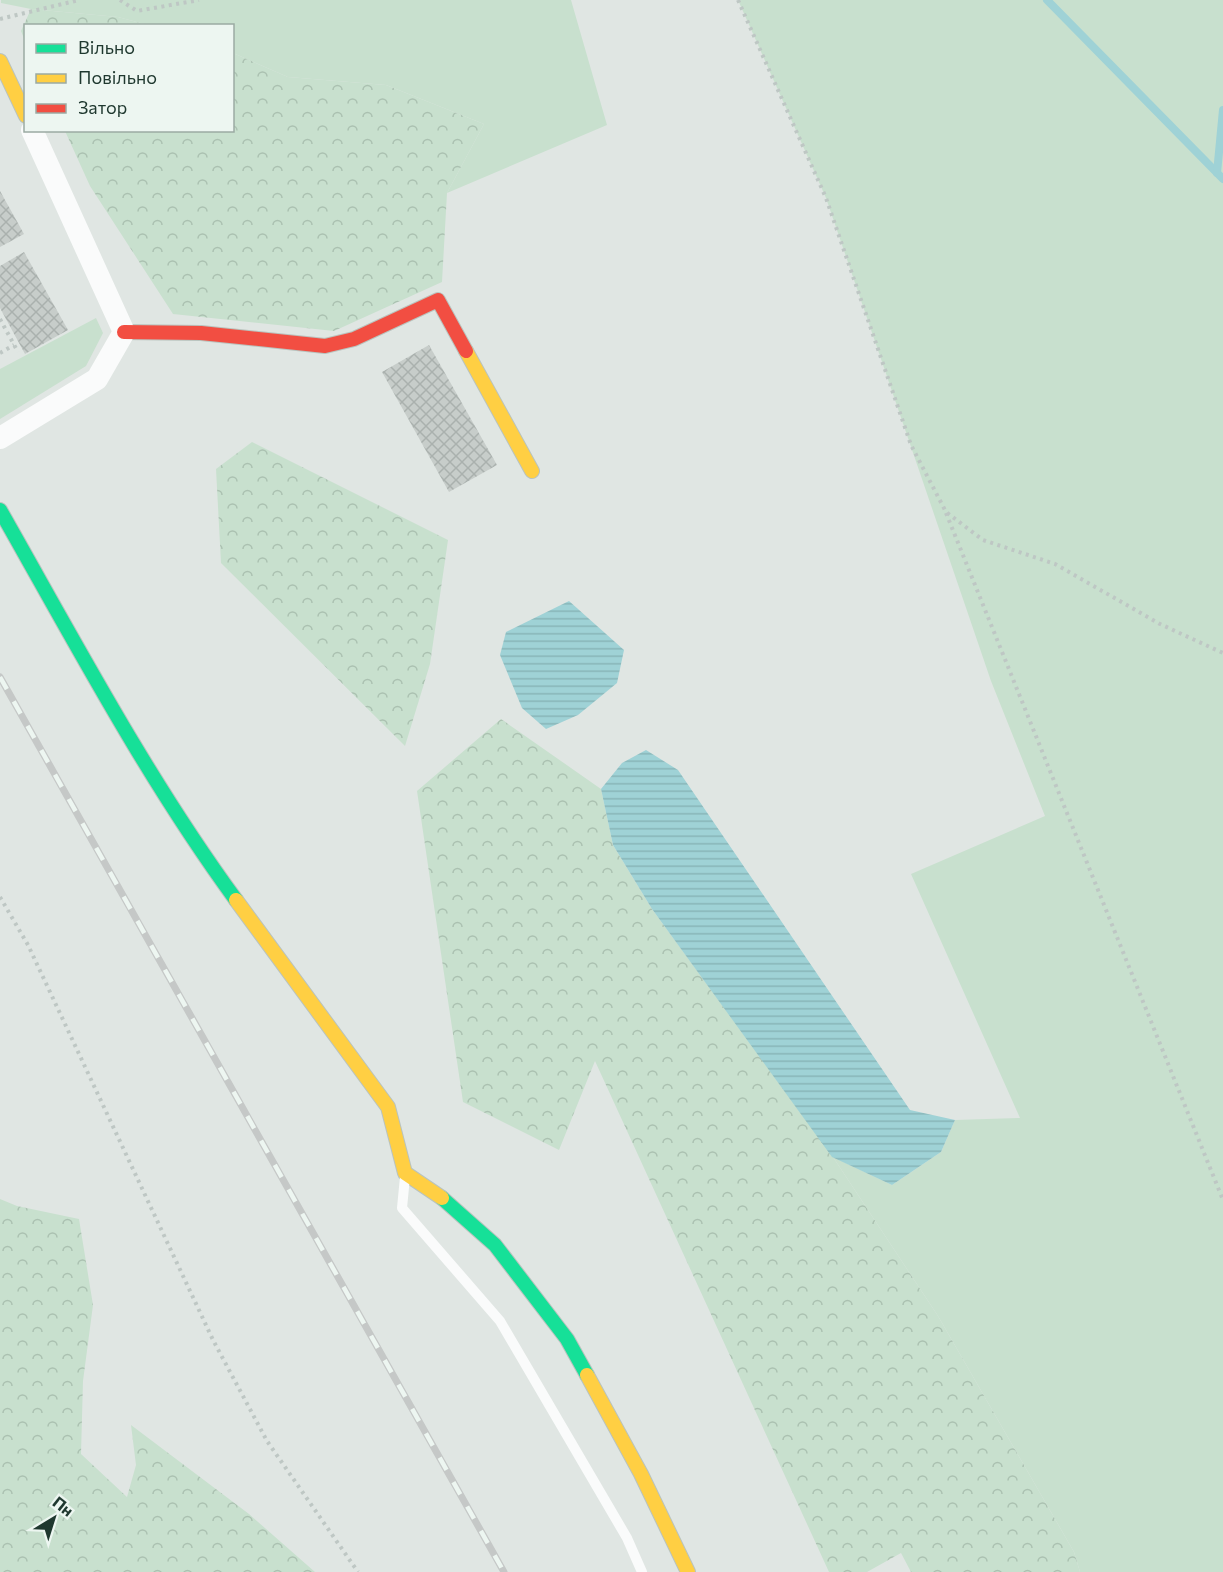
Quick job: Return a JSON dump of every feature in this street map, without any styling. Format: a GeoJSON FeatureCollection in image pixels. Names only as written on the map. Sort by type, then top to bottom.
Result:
{"type":"FeatureCollection","features":[{"type":"Feature","properties":{"kind":"street"},"geometry":{"type":"LineString","coordinates":[[0,61],[24,112]]}},
{"type":"Feature","properties":{"kind":"street"},"geometry":{"type":"LineString","coordinates":[[33,132],[124,332]]}},
{"type":"Feature","properties":{"kind":"street"},"geometry":{"type":"LineString","coordinates":[[124,332],[201,333],[325,346],[354,339],[438,300],[532,471]]}},
{"type":"Feature","properties":{"kind":"street"},"geometry":{"type":"LineString","coordinates":[[0,438],[97,379],[124,332]]}},
{"type":"Feature","properties":{"kind":"street"},"geometry":{"type":"LineString","coordinates":[[0,510],[130,741],[207,860],[388,1107],[405,1173],[439,1195],[495,1245],[567,1339],[641,1474],[688,1572]]}},
{"type":"Feature","properties":{"kind":"lane"},"geometry":{"type":"LineString","coordinates":[[405,1173],[402,1208],[500,1321],[627,1538],[642,1572]]}},
{"type":"Feature","properties":{"kind":"path"},"geometry":{"type":"LineString","coordinates":[[0,19],[79,0]]}},
{"type":"Feature","properties":{"kind":"path"},"geometry":{"type":"LineString","coordinates":[[120,0],[137,11],[199,0]]}},
{"type":"Feature","properties":{"kind":"path"},"geometry":{"type":"LineString","coordinates":[[738,0],[826,198],[911,446],[946,512],[1223,1200]]}},
{"type":"Feature","properties":{"kind":"path"},"geometry":{"type":"LineString","coordinates":[[0,320],[18,352]]}},
{"type":"Feature","properties":{"kind":"path"},"geometry":{"type":"LineString","coordinates":[[0,353],[14,345]]}},
{"type":"Feature","properties":{"kind":"path"},"geometry":{"type":"LineString","coordinates":[[946,512],[982,540],[1055,564],[1160,624],[1223,653]]}},
{"type":"Feature","properties":{"kind":"path"},"geometry":{"type":"LineString","coordinates":[[0,897],[27,945],[224,1361],[267,1441],[358,1572]]}},
{"type":"Feature","properties":{"kind":"green space"},"geometry":{"type":"Polygon","coordinates":[[[1,0],[571,0],[607,125],[447,193],[484,124],[386,85],[288,77],[234,53],[234,24],[144,24],[118,17],[31,9],[1,3],[1,0]]]}},
{"type":"Feature","properties":{"kind":"green space"},"geometry":{"type":"Polygon","coordinates":[[[738,0],[1223,0],[1223,1572],[1080,1572],[1074,1552],[938,1316],[833,1157],[892,1185],[941,1152],[955,1120],[1020,1118],[911,874],[1045,816],[991,681],[826,198],[738,0]]]}},
{"type":"Feature","properties":{"kind":"green space"},"geometry":{"type":"Polygon","coordinates":[[[31,9],[118,17],[144,24],[24,24],[31,9]]]}},
{"type":"Feature","properties":{"kind":"green space"},"geometry":{"type":"Polygon","coordinates":[[[234,53],[288,77],[386,85],[484,124],[447,193],[442,282],[334,331],[173,314],[90,186],[65,132],[234,132],[234,53]]]}},
{"type":"Feature","properties":{"kind":"green space"},"geometry":{"type":"Polygon","coordinates":[[[96,318],[103,333],[86,366],[0,419],[0,369],[96,318]]]}},
{"type":"Feature","properties":{"kind":"green space"},"geometry":{"type":"Polygon","coordinates":[[[252,442],[448,540],[430,664],[405,746],[221,563],[216,469],[252,442]]]}},
{"type":"Feature","properties":{"kind":"green space"},"geometry":{"type":"Polygon","coordinates":[[[501,719],[601,789],[613,845],[652,909],[833,1157],[938,1316],[1074,1552],[1080,1572],[911,1572],[901,1553],[867,1572],[829,1572],[595,1061],[559,1150],[463,1102],[417,791],[501,719]]]}},
{"type":"Feature","properties":{"kind":"green space"},"geometry":{"type":"Polygon","coordinates":[[[0,1199],[17,1206],[79,1219],[93,1305],[83,1381],[81,1454],[127,1497],[136,1465],[131,1425],[249,1514],[315,1572],[0,1572],[0,1199]]]}},
{"type":"Feature","properties":{"kind":"water"},"geometry":{"type":"Polygon","coordinates":[[[569,601],[624,650],[617,683],[578,715],[546,729],[522,708],[500,655],[506,632],[569,601]]]}},
{"type":"Feature","properties":{"kind":"water"},"geometry":{"type":"Polygon","coordinates":[[[646,750],[678,770],[910,1110],[955,1120],[941,1152],[892,1185],[832,1157],[652,909],[613,845],[601,789],[622,763],[646,750]]]}},
{"type":"Feature","properties":{"kind":"building"},"geometry":{"type":"Polygon","coordinates":[[[0,191],[24,234],[0,247],[0,191]]]}},
{"type":"Feature","properties":{"kind":"building"},"geometry":{"type":"Polygon","coordinates":[[[24,252],[68,330],[25,354],[0,308],[0,266],[24,252]]]}},
{"type":"Feature","properties":{"kind":"building"},"geometry":{"type":"Polygon","coordinates":[[[429,345],[497,465],[449,492],[382,372],[429,345]]]}},
{"type":"Feature","properties":{"kind":"waterway"},"geometry":{"type":"LineString","coordinates":[[1047,0],[1223,179]]}},
{"type":"Feature","properties":{"kind":"waterway"},"geometry":{"type":"LineString","coordinates":[[1217,173],[1223,110]]}},
{"type":"Feature","properties":{"kind":"railway"},"geometry":{"type":"LineString","coordinates":[[0,677],[504,1572]]}},
{"type":"Feature","properties":{"kind":"traffic: fast"},"geometry":{"type":"LineString","coordinates":[[0,510],[142,757],[172,806],[236,900]]}},
{"type":"Feature","properties":{"kind":"traffic: fast"},"geometry":{"type":"LineString","coordinates":[[442,1198],[495,1245],[567,1339],[587,1375]]}},
{"type":"Feature","properties":{"kind":"traffic: slow"},"geometry":{"type":"LineString","coordinates":[[0,61],[24,112]]}},
{"type":"Feature","properties":{"kind":"traffic: slow"},"geometry":{"type":"LineString","coordinates":[[466,351],[532,471]]}},
{"type":"Feature","properties":{"kind":"traffic: slow"},"geometry":{"type":"LineString","coordinates":[[236,900],[388,1107],[405,1173],[442,1198]]}},
{"type":"Feature","properties":{"kind":"traffic: slow"},"geometry":{"type":"LineString","coordinates":[[587,1375],[641,1474],[688,1572]]}},
{"type":"Feature","properties":{"kind":"traffic: jam"},"geometry":{"type":"LineString","coordinates":[[124,332],[201,333],[325,346],[354,339],[438,300],[466,351]]}}]}
